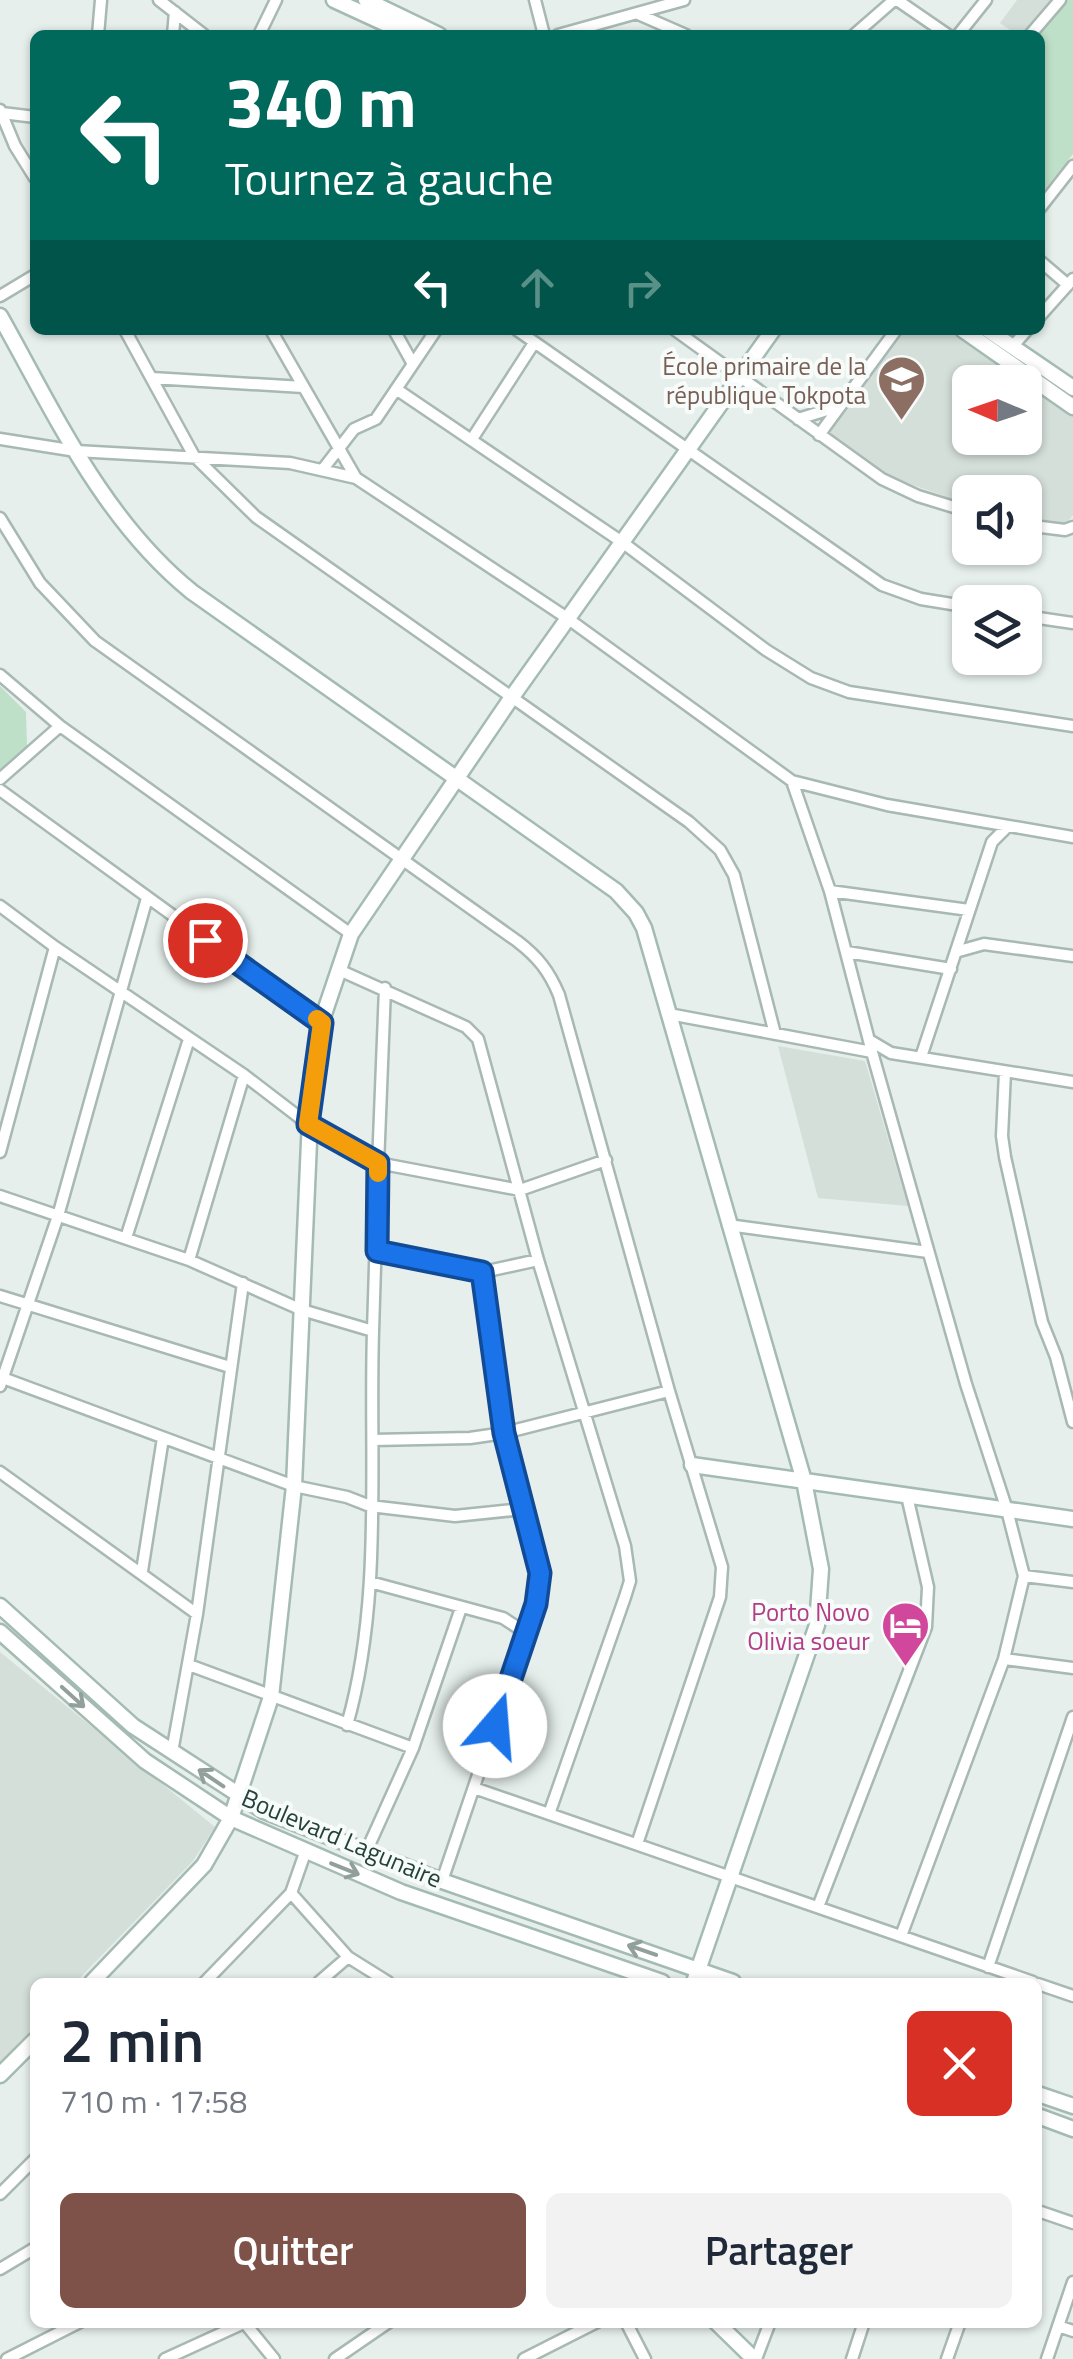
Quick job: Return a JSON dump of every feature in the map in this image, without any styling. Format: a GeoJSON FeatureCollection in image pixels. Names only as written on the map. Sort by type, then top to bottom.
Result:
{"type":"FeatureCollection","features":[{"type":"Feature","properties":{"kind":"street"},"geometry":{"type":"LineString","coordinates":[[98,30],[101,0]]}},
{"type":"Feature","properties":{"kind":"street"},"geometry":{"type":"LineString","coordinates":[[159,0],[197,30]]}},
{"type":"Feature","properties":{"kind":"street"},"geometry":{"type":"LineString","coordinates":[[261,30],[276,0]]}},
{"type":"Feature","properties":{"kind":"street"},"geometry":{"type":"LineString","coordinates":[[334,0],[399,30]]}},
{"type":"Feature","properties":{"kind":"street"},"geometry":{"type":"LineString","coordinates":[[366,0],[429,30]]}},
{"type":"Feature","properties":{"kind":"street"},"geometry":{"type":"LineString","coordinates":[[535,0],[543,30]]}},
{"type":"Feature","properties":{"kind":"street"},"geometry":{"type":"LineString","coordinates":[[577,30],[684,0]]}},
{"type":"Feature","properties":{"kind":"street"},"geometry":{"type":"LineString","coordinates":[[860,30],[896,0],[941,30]]}},
{"type":"Feature","properties":{"kind":"street"},"geometry":{"type":"LineString","coordinates":[[962,30],[986,0]]}},
{"type":"Feature","properties":{"kind":"street"},"geometry":{"type":"LineString","coordinates":[[1034,30],[1060,0]]}},
{"type":"Feature","properties":{"kind":"street"},"geometry":{"type":"LineString","coordinates":[[173,30],[174,12]]}},
{"type":"Feature","properties":{"kind":"street"},"geometry":{"type":"LineString","coordinates":[[637,14],[674,30]]}},
{"type":"Feature","properties":{"kind":"street"},"geometry":{"type":"LineString","coordinates":[[1,111],[30,115]]}},
{"type":"Feature","properties":{"kind":"street"},"geometry":{"type":"LineString","coordinates":[[1,111],[30,170]]}},
{"type":"Feature","properties":{"kind":"street"},"geometry":{"type":"LineString","coordinates":[[0,153],[15,146]]}},
{"type":"Feature","properties":{"kind":"street"},"geometry":{"type":"LineString","coordinates":[[1045,202],[1073,166]]}},
{"type":"Feature","properties":{"kind":"street"},"geometry":{"type":"LineString","coordinates":[[1045,264],[1071,282],[1045,311]]}},
{"type":"Feature","properties":{"kind":"street"},"geometry":{"type":"LineString","coordinates":[[0,296],[30,278]]}},
{"type":"Feature","properties":{"kind":"street"},"geometry":{"type":"LineString","coordinates":[[0,316],[76,451],[128,530],[172,576],[626,901],[644,928],[804,1481],[821,1569],[817,1625],[696,1976]]}},
{"type":"Feature","properties":{"kind":"street"},"geometry":{"type":"LineString","coordinates":[[128,335],[194,456],[256,517],[689,822],[720,850],[739,890],[775,1034]]}},
{"type":"Feature","properties":{"kind":"street"},"geometry":{"type":"LineString","coordinates":[[274,335],[356,478]]}},
{"type":"Feature","properties":{"kind":"street"},"geometry":{"type":"LineString","coordinates":[[397,335],[413,364]]}},
{"type":"Feature","properties":{"kind":"street"},"geometry":{"type":"LineString","coordinates":[[323,469],[358,425],[376,419],[433,335]]}},
{"type":"Feature","properties":{"kind":"street"},"geometry":{"type":"LineString","coordinates":[[523,335],[882,585],[921,599],[952,604]]}},
{"type":"Feature","properties":{"kind":"street"},"geometry":{"type":"LineString","coordinates":[[682,335],[891,484],[952,506]]}},
{"type":"Feature","properties":{"kind":"street"},"geometry":{"type":"LineString","coordinates":[[96,1978],[204,1864],[231,1818],[270,1697],[294,1486],[308,1124],[322,1023],[350,934],[567,618],[769,335]]}},
{"type":"Feature","properties":{"kind":"street"},"geometry":{"type":"LineString","coordinates":[[820,435],[892,335]]}},
{"type":"Feature","properties":{"kind":"street"},"geometry":{"type":"LineString","coordinates":[[970,335],[1073,407]]}},
{"type":"Feature","properties":{"kind":"street"},"geometry":{"type":"LineString","coordinates":[[995,335],[1073,388]]}},
{"type":"Feature","properties":{"kind":"street"},"geometry":{"type":"LineString","coordinates":[[1012,347],[1023,335]]}},
{"type":"Feature","properties":{"kind":"street"},"geometry":{"type":"LineString","coordinates":[[472,439],[534,344]]}},
{"type":"Feature","properties":{"kind":"street"},"geometry":{"type":"LineString","coordinates":[[152,378],[303,387]]}},
{"type":"Feature","properties":{"kind":"street"},"geometry":{"type":"LineString","coordinates":[[396,389],[622,542],[766,650],[811,678],[849,692],[1073,726]]}},
{"type":"Feature","properties":{"kind":"street"},"geometry":{"type":"LineString","coordinates":[[798,419],[841,406]]}},
{"type":"Feature","properties":{"kind":"street"},"geometry":{"type":"LineString","coordinates":[[0,439],[76,451],[194,456],[323,469],[356,478],[567,618],[792,781],[888,805],[1073,837]]}},
{"type":"Feature","properties":{"kind":"street"},"geometry":{"type":"LineString","coordinates":[[0,518],[40,583],[96,641],[516,941],[543,963],[560,994],[723,1580],[637,1844]]}},
{"type":"Feature","properties":{"kind":"street"},"geometry":{"type":"LineString","coordinates":[[1042,527],[1073,527]]}},
{"type":"Feature","properties":{"kind":"street"},"geometry":{"type":"LineString","coordinates":[[1042,618],[1073,623]]}},
{"type":"Feature","properties":{"kind":"street"},"geometry":{"type":"LineString","coordinates":[[0,675],[60,726],[350,934]]}},
{"type":"Feature","properties":{"kind":"street"},"geometry":{"type":"LineString","coordinates":[[0,780],[60,726]]}},
{"type":"Feature","properties":{"kind":"street"},"geometry":{"type":"LineString","coordinates":[[792,781],[830,890],[875,1065],[1024,1576],[1004,1659],[900,1936]]}},
{"type":"Feature","properties":{"kind":"street"},"geometry":{"type":"LineString","coordinates":[[0,790],[322,1023]]}},
{"type":"Feature","properties":{"kind":"street"},"geometry":{"type":"LineString","coordinates":[[984,824],[992,842]]}},
{"type":"Feature","properties":{"kind":"street"},"geometry":{"type":"LineString","coordinates":[[922,1057],[992,842],[1007,828]]}},
{"type":"Feature","properties":{"kind":"street"},"geometry":{"type":"LineString","coordinates":[[830,890],[969,910]]}},
{"type":"Feature","properties":{"kind":"street"},"geometry":{"type":"LineString","coordinates":[[147,898],[58,1216],[1,1381],[294,1486],[370,1506],[455,1516],[524,1510]]}},
{"type":"Feature","properties":{"kind":"street"},"geometry":{"type":"LineString","coordinates":[[0,906],[244,1075],[308,1124],[378,1163],[520,1190],[606,1160]]}},
{"type":"Feature","properties":{"kind":"street"},"geometry":{"type":"LineString","coordinates":[[964,931],[984,944]]}},
{"type":"Feature","properties":{"kind":"street"},"geometry":{"type":"LineString","coordinates":[[959,951],[984,944],[1073,956]]}},
{"type":"Feature","properties":{"kind":"street"},"geometry":{"type":"LineString","coordinates":[[0,1152],[55,947]]}},
{"type":"Feature","properties":{"kind":"street"},"geometry":{"type":"LineString","coordinates":[[847,952],[951,969]]}},
{"type":"Feature","properties":{"kind":"street"},"geometry":{"type":"LineString","coordinates":[[339,970],[466,1027],[478,1039],[538,1260],[625,1546],[630,1581],[549,1814]]}},
{"type":"Feature","properties":{"kind":"street"},"geometry":{"type":"LineString","coordinates":[[348,1725],[359,1680],[370,1582],[373,1331],[385,988]]}},
{"type":"Feature","properties":{"kind":"street"},"geometry":{"type":"LineString","coordinates":[[669,1014],[1073,1082]]}},
{"type":"Feature","properties":{"kind":"street"},"geometry":{"type":"LineString","coordinates":[[126,1238],[188,1038]]}},
{"type":"Feature","properties":{"kind":"street"},"geometry":{"type":"LineString","coordinates":[[875,1065],[891,1053]]}},
{"type":"Feature","properties":{"kind":"street"},"geometry":{"type":"LineString","coordinates":[[1011,1073],[1006,1086],[1004,1158],[1042,1322],[1056,1357],[1073,1422]]}},
{"type":"Feature","properties":{"kind":"street"},"geometry":{"type":"LineString","coordinates":[[189,1260],[244,1075]]}},
{"type":"Feature","properties":{"kind":"street"},"geometry":{"type":"LineString","coordinates":[[0,1196],[189,1260],[302,1310],[373,1331]]}},
{"type":"Feature","properties":{"kind":"street"},"geometry":{"type":"LineString","coordinates":[[728,1225],[928,1252]]}},
{"type":"Feature","properties":{"kind":"street"},"geometry":{"type":"LineString","coordinates":[[377,1251],[482,1272],[538,1260]]}},
{"type":"Feature","properties":{"kind":"street"},"geometry":{"type":"LineString","coordinates":[[442,1880],[539,1591],[540,1573],[504,1433],[482,1272]]}},
{"type":"Feature","properties":{"kind":"street"},"geometry":{"type":"LineString","coordinates":[[172,1752],[197,1614],[243,1283]]}},
{"type":"Feature","properties":{"kind":"street"},"geometry":{"type":"LineString","coordinates":[[0,1296],[230,1367]]}},
{"type":"Feature","properties":{"kind":"street"},"geometry":{"type":"LineString","coordinates":[[373,1440],[470,1438],[504,1433],[669,1390]]}},
{"type":"Feature","properties":{"kind":"street"},"geometry":{"type":"LineString","coordinates":[[142,1572],[163,1438]]}},
{"type":"Feature","properties":{"kind":"street"},"geometry":{"type":"LineString","coordinates":[[692,1465],[1073,1519]]}},
{"type":"Feature","properties":{"kind":"street"},"geometry":{"type":"LineString","coordinates":[[0,1472],[197,1614]]}},
{"type":"Feature","properties":{"kind":"street"},"geometry":{"type":"LineString","coordinates":[[818,1907],[926,1626],[928,1587],[907,1496]]}},
{"type":"Feature","properties":{"kind":"street"},"geometry":{"type":"LineString","coordinates":[[1024,1576],[1073,1582]]}},
{"type":"Feature","properties":{"kind":"street"},"geometry":{"type":"LineString","coordinates":[[370,1582],[503,1618],[526,1633]]}},
{"type":"Feature","properties":{"kind":"street","name":"Boulevard Lagunaire"},"geometry":{"type":"LineString","coordinates":[[0,1606],[133,1726],[264,1810],[696,1976]]}},
{"type":"Feature","properties":{"kind":"street"},"geometry":{"type":"LineString","coordinates":[[366,1852],[413,1748],[461,1608]]}},
{"type":"Feature","properties":{"kind":"street","name":"Boulevard Lagunaire"},"geometry":{"type":"LineString","coordinates":[[0,1632],[144,1761],[231,1818],[401,1892],[650,1978]]}},
{"type":"Feature","properties":{"kind":"street"},"geometry":{"type":"LineString","coordinates":[[1004,1659],[1073,1668]]}},
{"type":"Feature","properties":{"kind":"street"},"geometry":{"type":"LineString","coordinates":[[189,1665],[413,1748]]}},
{"type":"Feature","properties":{"kind":"street"},"geometry":{"type":"LineString","coordinates":[[988,1966],[1073,1717]]}},
{"type":"Feature","properties":{"kind":"street"},"geometry":{"type":"LineString","coordinates":[[474,1788],[1021,1978]]}},
{"type":"Feature","properties":{"kind":"street"},"geometry":{"type":"LineString","coordinates":[[209,1978],[291,1893],[304,1853]]}},
{"type":"Feature","properties":{"kind":"street"},"geometry":{"type":"LineString","coordinates":[[291,1893],[348,1957],[382,1978]]}},
{"type":"Feature","properties":{"kind":"street"},"geometry":{"type":"LineString","coordinates":[[324,1978],[348,1957]]}},
{"type":"Feature","properties":{"kind":"street"},"geometry":{"type":"LineString","coordinates":[[1042,1985],[1072,1994]]}},
{"type":"Feature","properties":{"kind":"street"},"geometry":{"type":"LineString","coordinates":[[0,2075],[30,2045]]}},
{"type":"Feature","properties":{"kind":"street"},"geometry":{"type":"LineString","coordinates":[[1042,2095],[1073,2106]]}},
{"type":"Feature","properties":{"kind":"street"},"geometry":{"type":"LineString","coordinates":[[1042,2117],[1073,2128]]}},
{"type":"Feature","properties":{"kind":"street"},"geometry":{"type":"LineString","coordinates":[[0,2194],[30,2163]]}},
{"type":"Feature","properties":{"kind":"street"},"geometry":{"type":"LineString","coordinates":[[1042,2212],[1073,2223]]}},
{"type":"Feature","properties":{"kind":"street"},"geometry":{"type":"LineString","coordinates":[[0,2270],[30,2251]]}},
{"type":"Feature","properties":{"kind":"street"},"geometry":{"type":"LineString","coordinates":[[1047,2359],[1073,2282]]}},
{"type":"Feature","properties":{"kind":"street"},"geometry":{"type":"LineString","coordinates":[[1058,2326],[1073,2331]]}},
{"type":"Feature","properties":{"kind":"street"},"geometry":{"type":"LineString","coordinates":[[7,2359],[68,2328]]}},
{"type":"Feature","properties":{"kind":"street"},"geometry":{"type":"LineString","coordinates":[[166,2359],[231,2328]]}},
{"type":"Feature","properties":{"kind":"street"},"geometry":{"type":"LineString","coordinates":[[249,2328],[274,2359]]}},
{"type":"Feature","properties":{"kind":"street"},"geometry":{"type":"LineString","coordinates":[[335,2359],[380,2328]]}},
{"type":"Feature","properties":{"kind":"street"},"geometry":{"type":"LineString","coordinates":[[524,2359],[585,2328]]}},
{"type":"Feature","properties":{"kind":"street"},"geometry":{"type":"LineString","coordinates":[[629,2328],[645,2359]]}},
{"type":"Feature","properties":{"kind":"street"},"geometry":{"type":"LineString","coordinates":[[722,2328],[755,2359],[768,2328]]}},
{"type":"Feature","properties":{"kind":"street"},"geometry":{"type":"LineString","coordinates":[[852,2359],[862,2328]]}},
{"type":"Feature","properties":{"kind":"street"},"geometry":{"type":"LineString","coordinates":[[947,2359],[958,2328]]}},
{"type":"Feature","properties":{"kind":"shaded area"},"geometry":{"type":"Polygon","coordinates":[[[1017,0],[1051,0],[1030,30],[1010,30],[1000,23],[1017,0]]]}},
{"type":"Feature","properties":{"kind":"shaded area","name":"École primaire de la république Tokpota"},"geometry":{"type":"Polygon","coordinates":[[[898,335],[965,335],[1006,365],[952,365],[952,455],[1042,455],[1042,391],[1073,414],[1073,515],[1065,525],[1042,521],[1042,475],[952,475],[952,499],[879,473],[824,432],[898,335]]]}},
{"type":"Feature","properties":{"kind":"shaded area"},"geometry":{"type":"Polygon","coordinates":[[[778,1046],[865,1061],[908,1206],[818,1198],[778,1046]]]}},
{"type":"Feature","properties":{"kind":"shaded area"},"geometry":{"type":"Polygon","coordinates":[[[0,1652],[215,1827],[193,1861],[80,1978],[30,1978],[30,2031],[0,2062],[0,1652]]]}},
{"type":"Feature","properties":{"kind":"green space"},"geometry":{"type":"Polygon","coordinates":[[[1067,0],[1073,0],[1073,154],[1045,189],[1045,30],[1067,0]]]}},
{"type":"Feature","properties":{"kind":"green space"},"geometry":{"type":"Polygon","coordinates":[[[0,686],[26,712],[27,746],[0,770],[0,686]]]}},
{"type":"Feature","properties":{"kind":"slow traffic"},"geometry":{"type":"LineString","coordinates":[[317,1019],[322,1023],[308,1124],[378,1163],[378,1173]]}},
{"type":"Feature","properties":{"kind":"place","name":"École primaire de la république Tokpota"},"geometry":{"type":"Point","coordinates":[901,422]}},
{"type":"Feature","properties":{"kind":"place","name":"Porto Novo Olivia soeur"},"geometry":{"type":"Point","coordinates":[905,1668]}},
{"type":"Feature","properties":{"kind":"route"},"geometry":{"type":"LineString","coordinates":[[205,940],[322,1023],[308,1124],[378,1163],[377,1251],[482,1272],[504,1433],[540,1573],[536,1604],[495,1726]]}}]}
